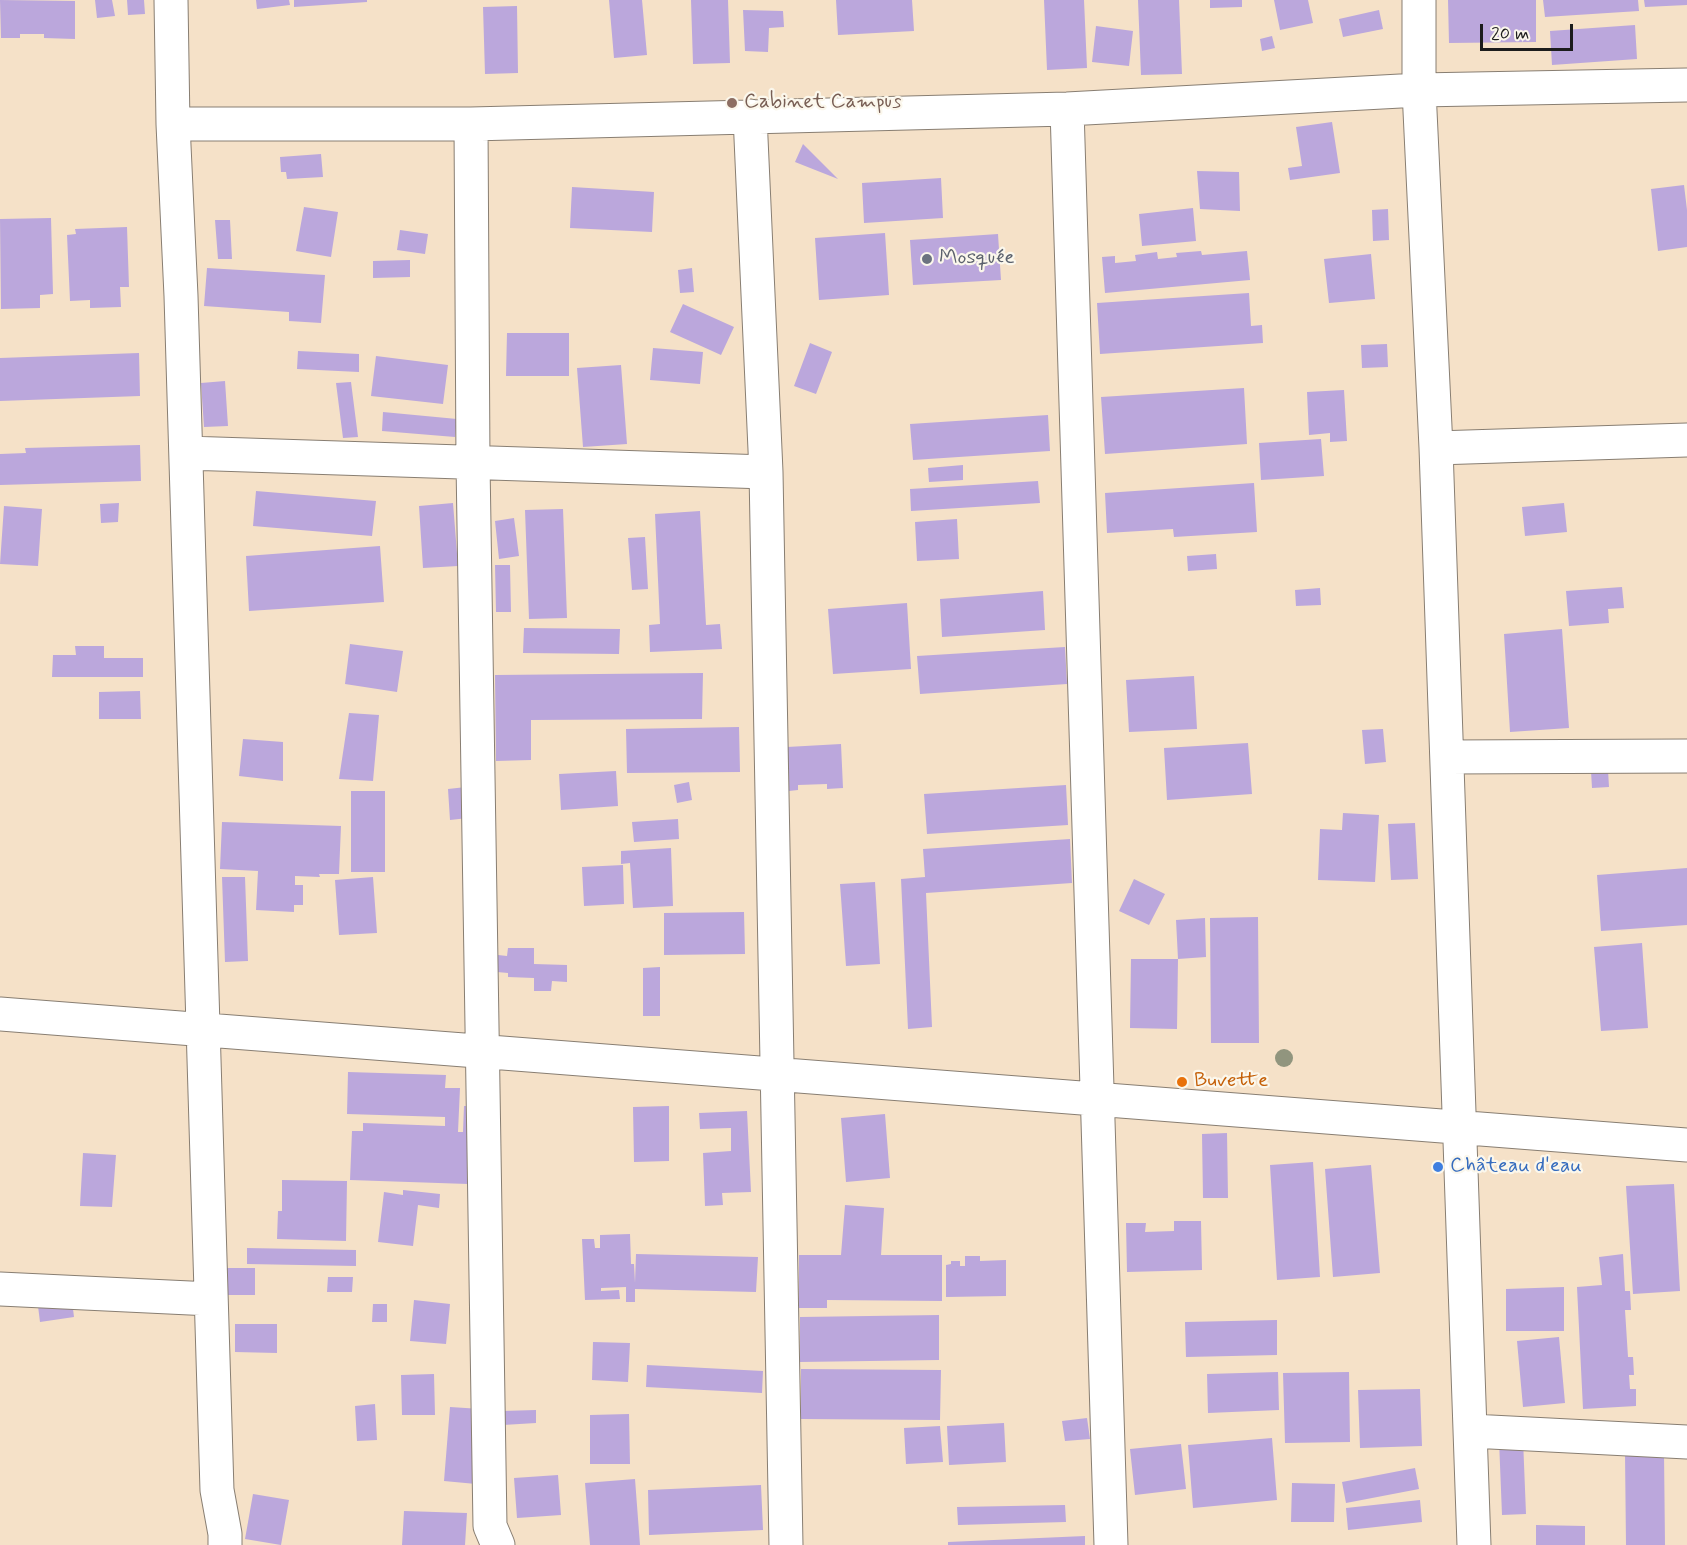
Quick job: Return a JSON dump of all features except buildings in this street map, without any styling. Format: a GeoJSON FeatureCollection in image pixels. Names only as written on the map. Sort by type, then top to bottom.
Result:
{"type":"FeatureCollection","features":[{"type":"Feature","properties":{"kind":"street"},"geometry":{"type":"LineString","coordinates":[[171,0],[173,124],[186,453],[217,1490],[225,1545]]}},
{"type":"Feature","properties":{"kind":"street"},"geometry":{"type":"LineString","coordinates":[[1419,0],[1419,90],[1436,448],[1474,1545]]}},
{"type":"Feature","properties":{"kind":"street"},"geometry":{"type":"LineString","coordinates":[[173,124],[471,124],[1067,109],[1419,90],[1687,84]]}},
{"type":"Feature","properties":{"kind":"street"},"geometry":{"type":"LineString","coordinates":[[1067,109],[1112,1543]]}},
{"type":"Feature","properties":{"kind":"street"},"geometry":{"type":"LineString","coordinates":[[750,116],[766,472],[786,1545]]}},
{"type":"Feature","properties":{"kind":"street"},"geometry":{"type":"LineString","coordinates":[[471,124],[473,463],[490,1526],[498,1545]]}},
{"type":"Feature","properties":{"kind":"street"},"geometry":{"type":"LineString","coordinates":[[1436,448],[1687,440]]}},
{"type":"Feature","properties":{"kind":"street"},"geometry":{"type":"LineString","coordinates":[[186,453],[766,472]]}},
{"type":"Feature","properties":{"kind":"street"},"geometry":{"type":"LineString","coordinates":[[1447,757],[1687,756]]}},
{"type":"Feature","properties":{"kind":"street"},"geometry":{"type":"LineString","coordinates":[[0,1014],[1687,1145]]}},
{"type":"Feature","properties":{"kind":"street"},"geometry":{"type":"LineString","coordinates":[[0,1289],[211,1299]]}},
{"type":"Feature","properties":{"kind":"street"},"geometry":{"type":"LineString","coordinates":[[1471,1431],[1687,1442]]}},
{"type":"Feature","properties":{"kind":"place","name":"Cabinet Campus"},"geometry":{"type":"Point","coordinates":[732,103]}},
{"type":"Feature","properties":{"kind":"place","name":"Mosquée"},"geometry":{"type":"Point","coordinates":[927,259]}},
{"type":"Feature","properties":{"kind":"place","name":"Buvette"},"geometry":{"type":"Point","coordinates":[1182,1082]}},
{"type":"Feature","properties":{"kind":"place","name":"Château d'eau"},"geometry":{"type":"Point","coordinates":[1438,1167]}}]}
